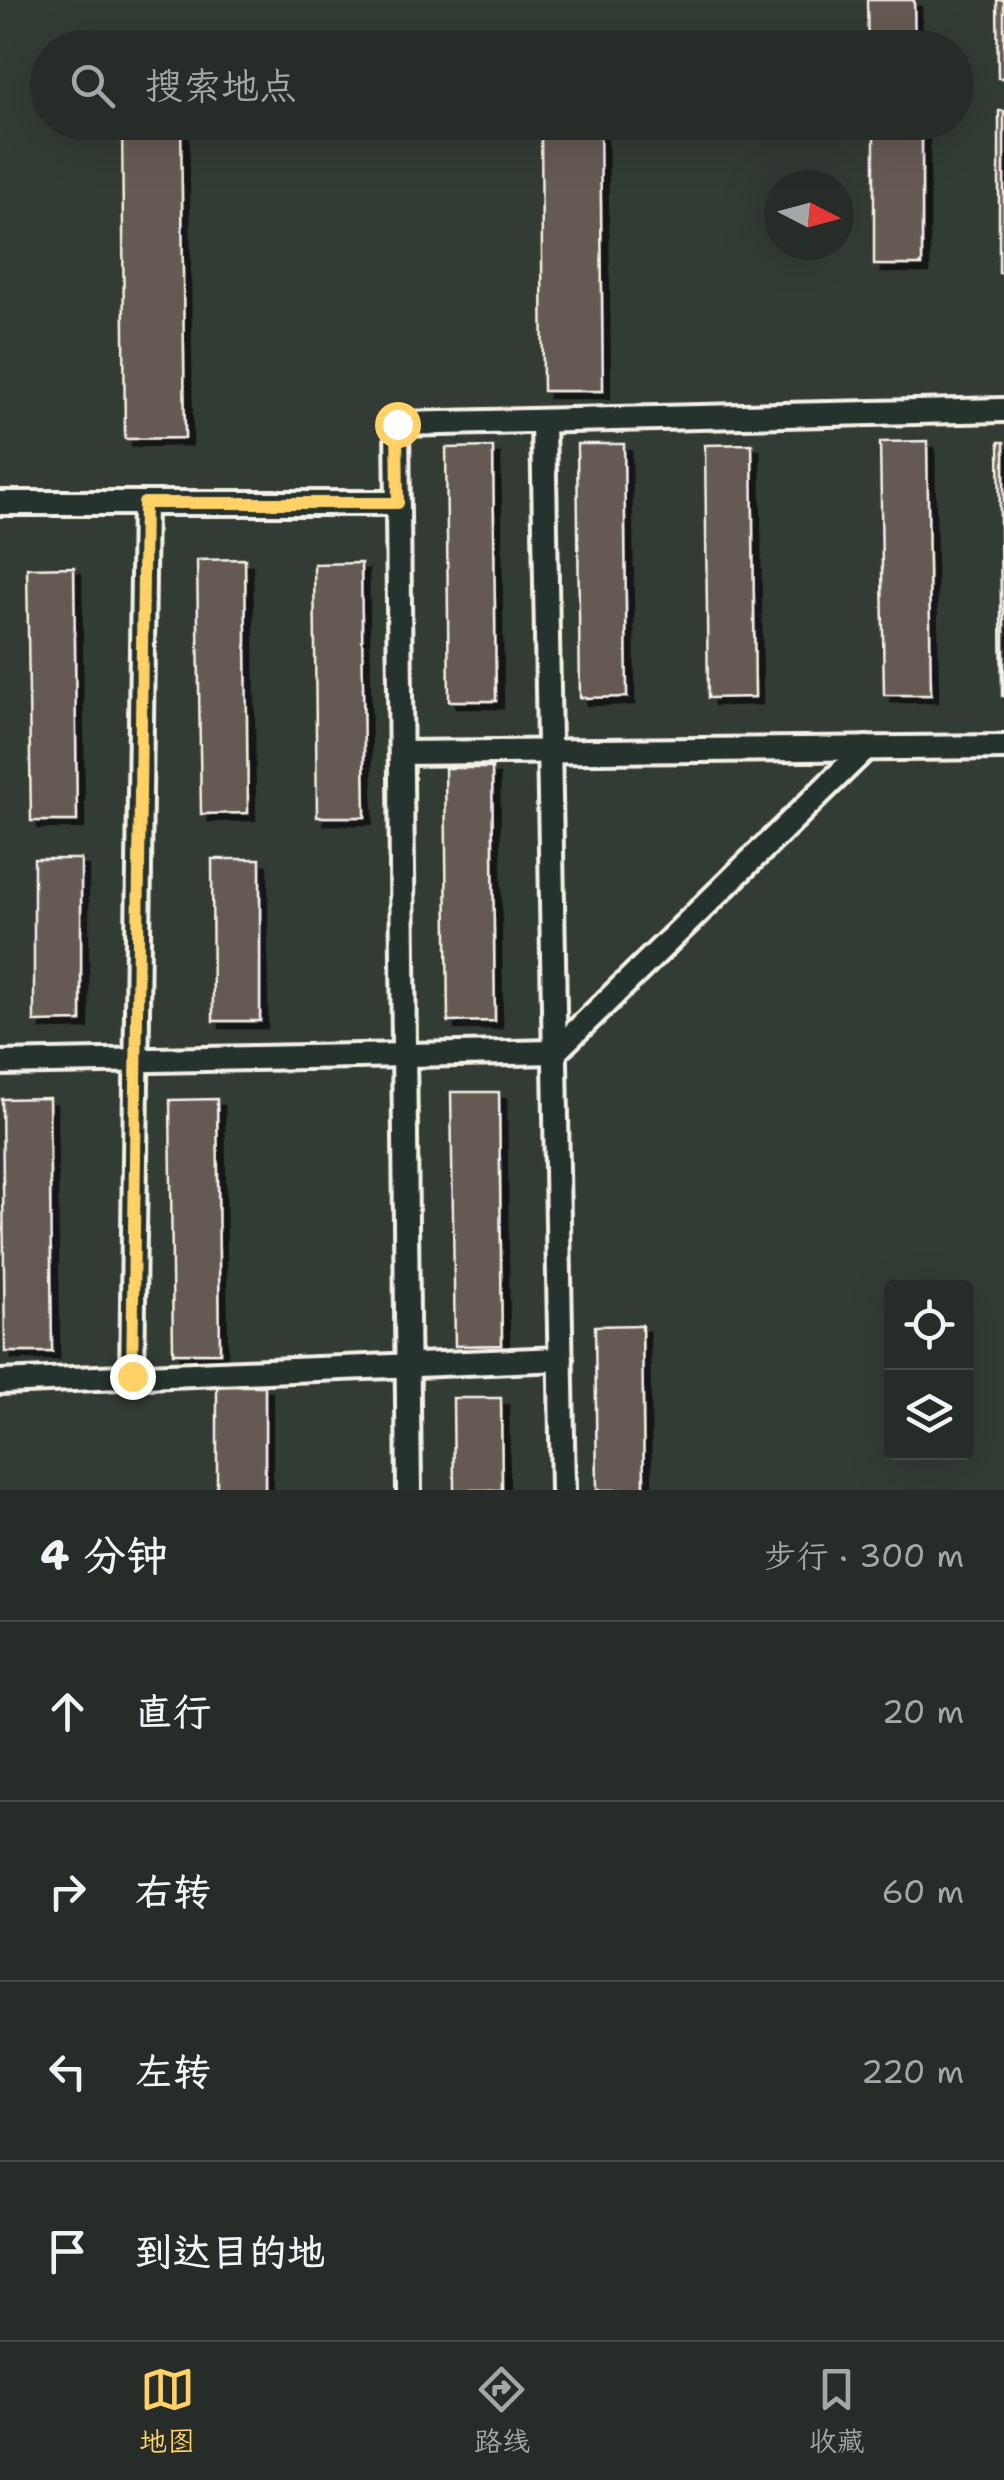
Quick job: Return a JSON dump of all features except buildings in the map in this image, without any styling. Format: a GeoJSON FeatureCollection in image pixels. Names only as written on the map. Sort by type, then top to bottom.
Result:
{"type":"FeatureCollection","features":[{"type":"Feature","properties":{"kind":"street"},"geometry":{"type":"LineString","coordinates":[[409,1490],[397,424],[1004,410]]}},
{"type":"Feature","properties":{"kind":"street"},"geometry":{"type":"LineString","coordinates":[[543,422],[563,1490]]}},
{"type":"Feature","properties":{"kind":"street"},"geometry":{"type":"LineString","coordinates":[[0,503],[398,503]]}},
{"type":"Feature","properties":{"kind":"street"},"geometry":{"type":"LineString","coordinates":[[132,1376],[144,503]]}},
{"type":"Feature","properties":{"kind":"street"},"geometry":{"type":"LineString","coordinates":[[400,752],[1004,747]]}},
{"type":"Feature","properties":{"kind":"street"},"geometry":{"type":"LineString","coordinates":[[0,1062],[555,1052],[866,748]]}},
{"type":"Feature","properties":{"kind":"street"},"geometry":{"type":"LineString","coordinates":[[0,1382],[561,1358]]}},
{"type":"Feature","properties":{"kind":"route"},"geometry":{"type":"LineString","coordinates":[[132,1376],[144,503],[398,503],[397,424]]}}]}
